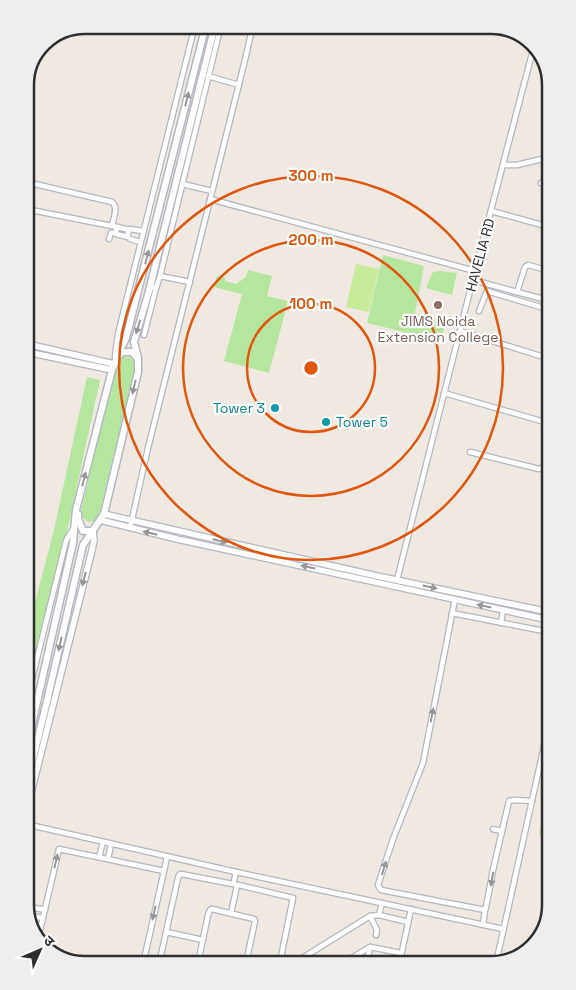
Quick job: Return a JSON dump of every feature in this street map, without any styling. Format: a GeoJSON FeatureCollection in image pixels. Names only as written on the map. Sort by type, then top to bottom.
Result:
{"type":"FeatureCollection","features":[{"type":"Feature","properties":{"kind":"main road"},"geometry":{"type":"LineString","coordinates":[[34,715],[73,543],[78,502],[114,364],[126,338],[204,34]]}},
{"type":"Feature","properties":{"kind":"main road"},"geometry":{"type":"LineString","coordinates":[[34,755],[83,545],[102,517],[138,372],[138,359],[134,342],[153,287],[213,34]]}},
{"type":"Feature","properties":{"kind":"main road"},"geometry":{"type":"LineString","coordinates":[[114,364],[122,352],[132,352],[138,359]]}},
{"type":"Feature","properties":{"kind":"main road"},"geometry":{"type":"LineString","coordinates":[[78,502],[78,518],[82,531],[93,531]]}},
{"type":"Feature","properties":{"kind":"street"},"geometry":{"type":"LineString","coordinates":[[114,364],[118,334],[130,281],[193,34]]}},
{"type":"Feature","properties":{"kind":"street"},"geometry":{"type":"LineString","coordinates":[[144,335],[153,287],[160,276],[219,34]]}},
{"type":"Feature","properties":{"kind":"street"},"geometry":{"type":"LineString","coordinates":[[130,528],[148,448],[251,34]]}},
{"type":"Feature","properties":{"kind":"street","name":"HAVELIA RD"},"geometry":{"type":"LineString","coordinates":[[397,580],[532,54]]}},
{"type":"Feature","properties":{"kind":"street"},"geometry":{"type":"LineString","coordinates":[[208,76],[239,85]]}},
{"type":"Feature","properties":{"kind":"street"},"geometry":{"type":"LineString","coordinates":[[503,165],[517,165],[542,159]]}},
{"type":"Feature","properties":{"kind":"street"},"geometry":{"type":"LineString","coordinates":[[34,184],[112,202],[116,207],[116,234],[140,242]]}},
{"type":"Feature","properties":{"kind":"street"},"geometry":{"type":"LineString","coordinates":[[182,184],[212,191]]}},
{"type":"Feature","properties":{"kind":"street"},"geometry":{"type":"LineString","coordinates":[[210,199],[475,271]]}},
{"type":"Feature","properties":{"kind":"street"},"geometry":{"type":"LineString","coordinates":[[34,211],[115,229]]}},
{"type":"Feature","properties":{"kind":"street"},"geometry":{"type":"LineString","coordinates":[[491,211],[542,225]]}},
{"type":"Feature","properties":{"kind":"street"},"geometry":{"type":"LineString","coordinates":[[109,238],[110,233],[118,227],[143,231]]}},
{"type":"Feature","properties":{"kind":"street"},"geometry":{"type":"LineString","coordinates":[[128,237],[129,230]]}},
{"type":"Feature","properties":{"kind":"street"},"geometry":{"type":"LineString","coordinates":[[517,292],[525,267],[528,265],[542,269]]}},
{"type":"Feature","properties":{"kind":"street"},"geometry":{"type":"LineString","coordinates":[[160,276],[190,282]]}},
{"type":"Feature","properties":{"kind":"street"},"geometry":{"type":"LineString","coordinates":[[473,280],[542,299]]}},
{"type":"Feature","properties":{"kind":"street"},"geometry":{"type":"LineString","coordinates":[[130,281],[140,284]]}},
{"type":"Feature","properties":{"kind":"street"},"geometry":{"type":"LineString","coordinates":[[479,310],[486,291],[542,308]]}},
{"type":"Feature","properties":{"kind":"street"},"geometry":{"type":"LineString","coordinates":[[460,331],[542,356]]}},
{"type":"Feature","properties":{"kind":"street"},"geometry":{"type":"LineString","coordinates":[[34,346],[114,364]]}},
{"type":"Feature","properties":{"kind":"street"},"geometry":{"type":"LineString","coordinates":[[34,353],[114,364]]}},
{"type":"Feature","properties":{"kind":"street"},"geometry":{"type":"LineString","coordinates":[[444,394],[542,421]]}},
{"type":"Feature","properties":{"kind":"street"},"geometry":{"type":"LineString","coordinates":[[470,452],[539,469],[542,468]]}},
{"type":"Feature","properties":{"kind":"street"},"geometry":{"type":"LineString","coordinates":[[102,517],[132,520],[542,618]]}},
{"type":"Feature","properties":{"kind":"street"},"geometry":{"type":"LineString","coordinates":[[102,517],[130,528],[542,611]]}},
{"type":"Feature","properties":{"kind":"street"},"geometry":{"type":"LineString","coordinates":[[34,672],[66,541],[74,526]]}},
{"type":"Feature","properties":{"kind":"street"},"geometry":{"type":"LineString","coordinates":[[34,781],[92,550],[93,531]]}},
{"type":"Feature","properties":{"kind":"street"},"geometry":{"type":"LineString","coordinates":[[455,599],[423,763],[393,839],[378,886],[381,890],[484,910]]}},
{"type":"Feature","properties":{"kind":"street"},"geometry":{"type":"LineString","coordinates":[[501,623],[503,610]]}},
{"type":"Feature","properties":{"kind":"street"},"geometry":{"type":"LineString","coordinates":[[452,613],[542,631]]}},
{"type":"Feature","properties":{"kind":"street"},"geometry":{"type":"LineString","coordinates":[[498,955],[542,755]]}},
{"type":"Feature","properties":{"kind":"street"},"geometry":{"type":"LineString","coordinates":[[483,925],[484,910],[509,801],[532,801]]}},
{"type":"Feature","properties":{"kind":"street"},"geometry":{"type":"LineString","coordinates":[[34,826],[167,857],[504,929]]}},
{"type":"Feature","properties":{"kind":"street"},"geometry":{"type":"LineString","coordinates":[[493,829],[502,831]]}},
{"type":"Feature","properties":{"kind":"street"},"geometry":{"type":"LineString","coordinates":[[99,857],[103,842]]}},
{"type":"Feature","properties":{"kind":"street"},"geometry":{"type":"LineString","coordinates":[[108,859],[111,844]]}},
{"type":"Feature","properties":{"kind":"street"},"geometry":{"type":"LineString","coordinates":[[41,925],[59,849],[164,871]]}},
{"type":"Feature","properties":{"kind":"street"},"geometry":{"type":"LineString","coordinates":[[145,956],[167,857]]}},
{"type":"Feature","properties":{"kind":"street"},"geometry":{"type":"LineString","coordinates":[[232,912],[236,872]]}},
{"type":"Feature","properties":{"kind":"street"},"geometry":{"type":"LineString","coordinates":[[243,886],[245,874]]}},
{"type":"Feature","properties":{"kind":"street"},"geometry":{"type":"LineString","coordinates":[[161,956],[180,875],[236,884],[293,898],[281,956]]}},
{"type":"Feature","properties":{"kind":"street"},"geometry":{"type":"LineString","coordinates":[[379,915],[382,903]]}},
{"type":"Feature","properties":{"kind":"street"},"geometry":{"type":"LineString","coordinates":[[34,908],[45,910]]}},
{"type":"Feature","properties":{"kind":"street"},"geometry":{"type":"LineString","coordinates":[[200,956],[210,910],[212,909],[232,912],[254,919],[248,956]]}},
{"type":"Feature","properties":{"kind":"street"},"geometry":{"type":"LineString","coordinates":[[401,956],[411,909]]}},
{"type":"Feature","properties":{"kind":"street"},"geometry":{"type":"LineString","coordinates":[[306,956],[370,916],[379,915],[408,922]]}},
{"type":"Feature","properties":{"kind":"street"},"geometry":{"type":"LineString","coordinates":[[370,916],[377,930],[376,935]]}},
{"type":"Feature","properties":{"kind":"street"},"geometry":{"type":"LineString","coordinates":[[35,917],[43,918]]}},
{"type":"Feature","properties":{"kind":"street"},"geometry":{"type":"LineString","coordinates":[[166,932],[203,940]]}},
{"type":"Feature","properties":{"kind":"street"},"geometry":{"type":"LineString","coordinates":[[355,956],[370,947],[401,953]]}},
{"type":"Feature","properties":{"kind":"street"},"geometry":{"type":"LineString","coordinates":[[368,956],[370,947]]}},
{"type":"Feature","properties":{"kind":"green space"},"geometry":{"type":"Polygon","coordinates":[[[383,255],[424,266],[415,313],[446,321],[441,341],[367,323],[383,255]]]}},
{"type":"Feature","properties":{"kind":"green space"},"geometry":{"type":"Polygon","coordinates":[[[356,264],[379,269],[369,312],[346,307],[356,264]]]}},
{"type":"Feature","properties":{"kind":"green space"},"geometry":{"type":"Polygon","coordinates":[[[248,270],[272,276],[267,296],[288,301],[269,373],[224,361],[242,294],[214,287],[217,276],[225,278],[225,281],[236,284],[246,277],[248,270]]]}},
{"type":"Feature","properties":{"kind":"green space"},"geometry":{"type":"Polygon","coordinates":[[[433,272],[457,273],[452,295],[426,288],[433,272]]]}},
{"type":"Feature","properties":{"kind":"green space"},"geometry":{"type":"Polygon","coordinates":[[[124,357],[132,359],[135,367],[99,515],[94,521],[88,522],[81,511],[117,362],[124,357]]]}},
{"type":"Feature","properties":{"kind":"green space"},"geometry":{"type":"Polygon","coordinates":[[[87,377],[100,380],[67,532],[34,659],[34,606],[54,530],[87,377]]]}},
{"type":"Feature","properties":{"kind":"green space"},"geometry":{"type":"Polygon","coordinates":[[[542,820],[542,836],[539,835],[542,820]]]}},
{"type":"Feature","properties":{"kind":"place","name":"JIMS Noida Extension College"},"geometry":{"type":"Point","coordinates":[438,305]}},
{"type":"Feature","properties":{"kind":"place","name":"Tower 3"},"geometry":{"type":"Point","coordinates":[275,408]}},
{"type":"Feature","properties":{"kind":"place","name":"Tower 5"},"geometry":{"type":"Point","coordinates":[326,422]}}]}
